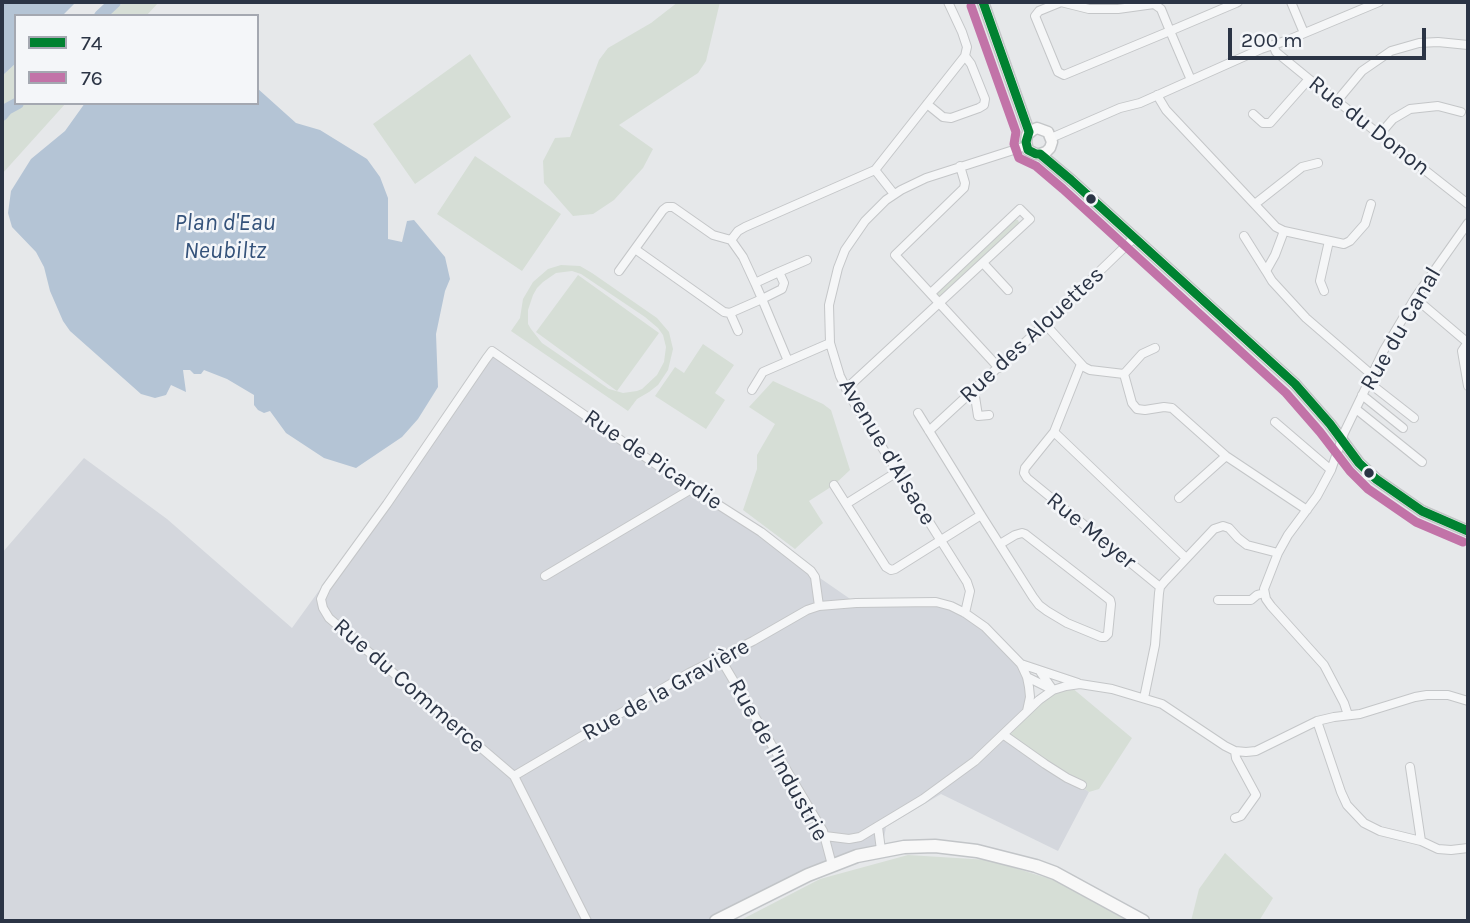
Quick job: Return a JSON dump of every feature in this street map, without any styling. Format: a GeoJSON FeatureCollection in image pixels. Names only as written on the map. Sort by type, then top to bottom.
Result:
{"type":"FeatureCollection","features":[{"type":"Feature","properties":{"kind":"main road"},"geometry":{"type":"LineString","coordinates":[[983,2],[1033,130]]}},
{"type":"Feature","properties":{"kind":"main road"},"geometry":{"type":"LineString","coordinates":[[990,2],[1032,120],[1033,130],[1026,139],[1026,146],[1032,152],[1047,147]]}},
{"type":"Feature","properties":{"kind":"main road"},"geometry":{"type":"LineString","coordinates":[[1033,130],[1048,132],[1047,147],[1071,180],[1300,389],[1364,467],[1422,511],[1468,531]]}},
{"type":"Feature","properties":{"kind":"main road"},"geometry":{"type":"LineString","coordinates":[[716,921],[832,865],[881,850],[935,846],[1006,857],[1055,873],[1143,921]]}},
{"type":"Feature","properties":{"kind":"street"},"geometry":{"type":"LineString","coordinates":[[731,240],[745,227],[875,170],[965,56],[967,47],[948,2]]}},
{"type":"Feature","properties":{"kind":"street"},"geometry":{"type":"LineString","coordinates":[[1191,80],[1170,31],[1161,9],[1154,4],[1118,9],[1089,9],[1061,2],[1039,11],[1035,16],[1058,72],[1064,75],[1170,31],[1238,2]]}},
{"type":"Feature","properties":{"kind":"street"},"geometry":{"type":"LineString","coordinates":[[1290,2],[1304,33]]}},
{"type":"Feature","properties":{"kind":"street"},"geometry":{"type":"LineString","coordinates":[[1047,147],[1120,108],[1140,103],[1262,49],[1379,2]]}},
{"type":"Feature","properties":{"kind":"street"},"geometry":{"type":"LineString","coordinates":[[1337,101],[1362,71],[1391,51],[1419,43],[1468,45]]}},
{"type":"Feature","properties":{"kind":"street","name":"Rue du Donon"},"geometry":{"type":"LineString","coordinates":[[1273,46],[1276,52],[1309,79],[1468,204]]}},
{"type":"Feature","properties":{"kind":"street"},"geometry":{"type":"LineString","coordinates":[[927,104],[943,117],[951,118],[984,105],[985,99],[965,56]]}},
{"type":"Feature","properties":{"kind":"street"},"geometry":{"type":"LineString","coordinates":[[1253,114],[1263,123],[1270,122],[1309,79]]}},
{"type":"Feature","properties":{"kind":"street"},"geometry":{"type":"LineString","coordinates":[[1157,95],[1166,110],[1276,227],[1344,244],[1366,224],[1371,204]]}},
{"type":"Feature","properties":{"kind":"street"},"geometry":{"type":"LineString","coordinates":[[1380,134],[1393,119],[1410,109],[1438,106],[1461,112]]}},
{"type":"Feature","properties":{"kind":"street","name":"Avenue d'Alsace"},"geometry":{"type":"LineString","coordinates":[[965,613],[969,596],[968,585],[840,376],[830,343],[829,305],[845,250],[865,221],[894,194],[926,178],[1026,146]]}},
{"type":"Feature","properties":{"kind":"street"},"geometry":{"type":"LineString","coordinates":[[1255,204],[1302,167],[1318,163]]}},
{"type":"Feature","properties":{"kind":"street"},"geometry":{"type":"LineString","coordinates":[[960,166],[964,188],[895,255],[999,368]]}},
{"type":"Feature","properties":{"kind":"street"},"geometry":{"type":"LineString","coordinates":[[875,170],[894,194]]}},
{"type":"Feature","properties":{"kind":"street"},"geometry":{"type":"LineString","coordinates":[[619,271],[663,210],[670,206],[713,235],[731,240],[743,257],[788,361]]}},
{"type":"Feature","properties":{"kind":"street"},"geometry":{"type":"LineString","coordinates":[[846,389],[1030,219],[1020,209],[931,293]]}},
{"type":"Feature","properties":{"kind":"street","name":"Rue du Canal"},"geometry":{"type":"LineString","coordinates":[[1264,593],[1278,553],[1317,496],[1331,470],[1370,379],[1415,298],[1468,223]]}},
{"type":"Feature","properties":{"kind":"street"},"geometry":{"type":"LineString","coordinates":[[1266,271],[1284,231]]}},
{"type":"Feature","properties":{"kind":"street"},"geometry":{"type":"LineString","coordinates":[[1244,236],[1272,281],[1306,318],[1414,418]]}},
{"type":"Feature","properties":{"kind":"street","name":"Rue des Alouettes"},"geometry":{"type":"LineString","coordinates":[[929,430],[999,368],[1134,238]]}},
{"type":"Feature","properties":{"kind":"street"},"geometry":{"type":"LineString","coordinates":[[1324,292],[1320,281],[1329,242]]}},
{"type":"Feature","properties":{"kind":"street"},"geometry":{"type":"LineString","coordinates":[[635,249],[721,310],[730,313],[782,289],[784,284],[779,272]]}},
{"type":"Feature","properties":{"kind":"street"},"geometry":{"type":"LineString","coordinates":[[755,283],[807,260]]}},
{"type":"Feature","properties":{"kind":"street"},"geometry":{"type":"LineString","coordinates":[[983,263],[1008,290]]}},
{"type":"Feature","properties":{"kind":"street"},"geometry":{"type":"LineString","coordinates":[[1415,298],[1468,343],[1462,351],[1468,386]]}},
{"type":"Feature","properties":{"kind":"street"},"geometry":{"type":"LineString","coordinates":[[730,313],[738,331]]}},
{"type":"Feature","properties":{"kind":"street"},"geometry":{"type":"LineString","coordinates":[[1045,324],[1081,364],[1090,370],[1124,373]]}},
{"type":"Feature","properties":{"kind":"street"},"geometry":{"type":"LineString","coordinates":[[752,390],[763,372],[830,343]]}},
{"type":"Feature","properties":{"kind":"street"},"geometry":{"type":"LineString","coordinates":[[1124,373],[1142,354],[1155,348]]}},
{"type":"Feature","properties":{"kind":"street","name":"Rue de Picardie"},"geometry":{"type":"LineString","coordinates":[[492,351],[761,532],[811,571],[819,606]]}},
{"type":"Feature","properties":{"kind":"street","name":"Rue du Commerce"},"geometry":{"type":"LineString","coordinates":[[492,351],[326,588],[321,599],[329,618],[514,776],[587,921]]}},
{"type":"Feature","properties":{"kind":"street"},"geometry":{"type":"LineString","coordinates":[[1081,364],[1055,432],[1186,558]]}},
{"type":"Feature","properties":{"kind":"street"},"geometry":{"type":"LineString","coordinates":[[1124,373],[1132,402],[1137,409],[1172,408],[1226,456],[1307,510]]}},
{"type":"Feature","properties":{"kind":"street"},"geometry":{"type":"LineString","coordinates":[[974,390],[978,416],[989,415]]}},
{"type":"Feature","properties":{"kind":"street"},"geometry":{"type":"LineString","coordinates":[[1362,395],[1403,428]]}},
{"type":"Feature","properties":{"kind":"street"},"geometry":{"type":"LineString","coordinates":[[1356,409],[1422,462]]}},
{"type":"Feature","properties":{"kind":"street"},"geometry":{"type":"LineString","coordinates":[[918,413],[1033,597],[1047,611],[1067,623],[1101,637],[1108,634],[1110,600],[1026,534],[1015,534],[1000,544]]}},
{"type":"Feature","properties":{"kind":"street"},"geometry":{"type":"LineString","coordinates":[[1275,422],[1331,470]]}},
{"type":"Feature","properties":{"kind":"street","name":"Rue Meyer"},"geometry":{"type":"LineString","coordinates":[[1055,432],[1025,468],[1027,478],[1160,587]]}},
{"type":"Feature","properties":{"kind":"street"},"geometry":{"type":"LineString","coordinates":[[1179,498],[1226,456]]}},
{"type":"Feature","properties":{"kind":"street"},"geometry":{"type":"LineString","coordinates":[[846,504],[897,472]]}},
{"type":"Feature","properties":{"kind":"street"},"geometry":{"type":"LineString","coordinates":[[834,485],[886,567],[891,570],[981,515]]}},
{"type":"Feature","properties":{"kind":"street"},"geometry":{"type":"LineString","coordinates":[[545,576],[693,488]]}},
{"type":"Feature","properties":{"kind":"street"},"geometry":{"type":"LineString","coordinates":[[1144,698],[1155,645],[1160,587],[1186,558],[1214,529],[1223,526],[1229,528],[1247,545],[1278,553]]}},
{"type":"Feature","properties":{"kind":"street"},"geometry":{"type":"LineString","coordinates":[[1218,600],[1251,600],[1264,593],[1271,606],[1324,665],[1348,715]]}},
{"type":"Feature","properties":{"kind":"street","name":"Rue de la Gravière"},"geometry":{"type":"LineString","coordinates":[[514,776],[689,673],[807,610],[819,606],[856,603],[936,603],[965,613]]}},
{"type":"Feature","properties":{"kind":"street"},"geometry":{"type":"LineString","coordinates":[[965,613],[985,626],[1021,664],[1027,677],[1030,697],[1027,711]]}},
{"type":"Feature","properties":{"kind":"street","name":"Rue de l'Industrie"},"geometry":{"type":"LineString","coordinates":[[720,658],[825,836],[832,865]]}},
{"type":"Feature","properties":{"kind":"street"},"geometry":{"type":"LineString","coordinates":[[1021,664],[1080,684],[1144,698],[1168,708],[1235,751],[1256,751],[1317,721],[1360,714],[1427,695],[1448,695],[1468,701]]}},
{"type":"Feature","properties":{"kind":"street"},"geometry":{"type":"LineString","coordinates":[[1038,670],[1053,690]]}},
{"type":"Feature","properties":{"kind":"street"},"geometry":{"type":"LineString","coordinates":[[1027,677],[1053,690]]}},
{"type":"Feature","properties":{"kind":"street"},"geometry":{"type":"LineString","coordinates":[[825,836],[849,839],[860,837],[878,827],[923,799],[975,761],[1053,690],[1080,684]]}},
{"type":"Feature","properties":{"kind":"street"},"geometry":{"type":"LineString","coordinates":[[1317,721],[1341,792],[1355,815],[1380,831],[1421,841],[1438,849],[1468,848]]}},
{"type":"Feature","properties":{"kind":"street"},"geometry":{"type":"LineString","coordinates":[[1004,735],[1045,764],[1082,785]]}},
{"type":"Feature","properties":{"kind":"street"},"geometry":{"type":"LineString","coordinates":[[1235,751],[1236,758],[1256,795],[1241,816],[1235,817]]}},
{"type":"Feature","properties":{"kind":"street"},"geometry":{"type":"LineString","coordinates":[[1410,767],[1421,841]]}},
{"type":"Feature","properties":{"kind":"street"},"geometry":{"type":"LineString","coordinates":[[878,827],[881,850]]}},
{"type":"Feature","properties":{"kind":"shaded area"},"geometry":{"type":"Polygon","coordinates":[[[124,2],[159,2],[148,14],[109,14],[124,2]]]}},
{"type":"Feature","properties":{"kind":"shaded area"},"geometry":{"type":"Polygon","coordinates":[[[678,2],[720,2],[706,61],[698,73],[619,125],[653,149],[643,168],[614,200],[593,214],[573,216],[544,183],[543,161],[555,138],[570,137],[599,60],[608,48],[651,23],[678,2]]]}},
{"type":"Feature","properties":{"kind":"shaded area"},"geometry":{"type":"Polygon","coordinates":[[[470,54],[511,117],[415,184],[373,124],[470,54]]]}},
{"type":"Feature","properties":{"kind":"shaded area"},"geometry":{"type":"Polygon","coordinates":[[[14,65],[14,105],[64,105],[2,174],[2,76],[14,65]]]}},
{"type":"Feature","properties":{"kind":"shaded area"},"geometry":{"type":"Polygon","coordinates":[[[475,156],[561,214],[522,271],[437,214],[475,156]]]}},
{"type":"Feature","properties":{"kind":"shaded area"},"geometry":{"type":"Polygon","coordinates":[[[1013,219],[1018,220],[1020,225],[944,297],[939,297],[936,294],[1013,219]]]}},
{"type":"Feature","properties":{"kind":"shaded area"},"geometry":{"type":"Polygon","coordinates":[[[561,265],[580,266],[657,318],[669,332],[673,349],[668,370],[658,385],[637,399],[628,411],[511,331],[520,318],[523,299],[533,282],[548,269],[561,265]],[[572,271],[556,273],[543,282],[533,295],[528,310],[528,324],[542,343],[609,389],[623,393],[642,389],[657,375],[664,362],[666,347],[663,335],[645,317],[581,274],[572,271]]]}},
{"type":"Feature","properties":{"kind":"shaded area"},"geometry":{"type":"Polygon","coordinates":[[[578,275],[659,333],[617,391],[536,332],[578,275]]]}},
{"type":"Feature","properties":{"kind":"shaded area"},"geometry":{"type":"Polygon","coordinates":[[[703,344],[734,365],[715,393],[725,400],[706,429],[655,396],[675,367],[684,373],[703,344]]]}},
{"type":"Feature","properties":{"kind":"shaded area"},"geometry":{"type":"Polygon","coordinates":[[[492,351],[856,603],[936,602],[965,613],[1021,664],[1029,711],[1009,736],[1089,792],[1058,851],[941,794],[886,827],[882,849],[711,921],[2,921],[2,553],[84,458],[167,519],[292,628],[492,351]]]}},
{"type":"Feature","properties":{"kind":"shaded area"},"geometry":{"type":"Polygon","coordinates":[[[773,381],[831,410],[850,470],[834,485],[809,501],[823,523],[795,549],[743,510],[757,469],[757,455],[775,424],[749,407],[773,381]]]}},
{"type":"Feature","properties":{"kind":"shaded area"},"geometry":{"type":"Polygon","coordinates":[[[1071,687],[1132,738],[1099,789],[1089,792],[1009,736],[1029,711],[1051,696],[1071,687]]]}},
{"type":"Feature","properties":{"kind":"shaded area"},"geometry":{"type":"Polygon","coordinates":[[[1225,853],[1273,898],[1259,921],[1191,921],[1199,889],[1225,853]]]}},
{"type":"Feature","properties":{"kind":"shaded area"},"geometry":{"type":"Polygon","coordinates":[[[908,855],[989,860],[1057,881],[1128,921],[739,921],[820,879],[908,855]]]}},
{"type":"Feature","properties":{"kind":"water"},"geometry":{"type":"Polygon","coordinates":[[[2,2],[76,2],[64,14],[14,14],[14,65],[2,76],[2,2]]]}},
{"type":"Feature","properties":{"kind":"water","name":"Plan d'Eau Neubiltz"},"geometry":{"type":"Polygon","coordinates":[[[259,90],[296,123],[320,130],[367,159],[380,177],[388,198],[388,239],[402,242],[407,221],[414,220],[445,257],[450,279],[436,334],[438,387],[418,419],[402,437],[356,468],[324,458],[286,433],[270,411],[264,413],[258,410],[254,405],[254,395],[227,379],[204,370],[201,374],[194,374],[190,370],[183,370],[186,392],[171,385],[166,395],[155,398],[141,394],[70,331],[50,291],[44,267],[36,252],[12,227],[8,213],[11,191],[31,159],[65,131],[84,105],[259,105],[259,90]]]}},
{"type":"Feature","properties":{"kind":"waterway"},"geometry":{"type":"LineString","coordinates":[[102,14],[115,2]]}},
{"type":"Feature","properties":{"kind":"waterway"},"geometry":{"type":"LineString","coordinates":[[2,115],[14,105]]}},
{"type":"Feature","properties":{"kind":"transit line","name":"74"},"geometry":{"type":"LineString","coordinates":[[983,2],[1029,132]]}},
{"type":"Feature","properties":{"kind":"transit line","name":"76"},"geometry":{"type":"LineString","coordinates":[[971,6],[1016,132],[1014,144],[1019,158],[1036,166],[1063,189],[1286,393],[1368,489],[1416,522],[1463,542]]}},
{"type":"Feature","properties":{"kind":"transit line","name":"74"},"geometry":{"type":"LineString","coordinates":[[1029,132],[1026,142],[1028,150],[1040,154],[1071,180],[1295,384],[1359,463],[1376,479],[1422,511],[1468,531]]}}]}
